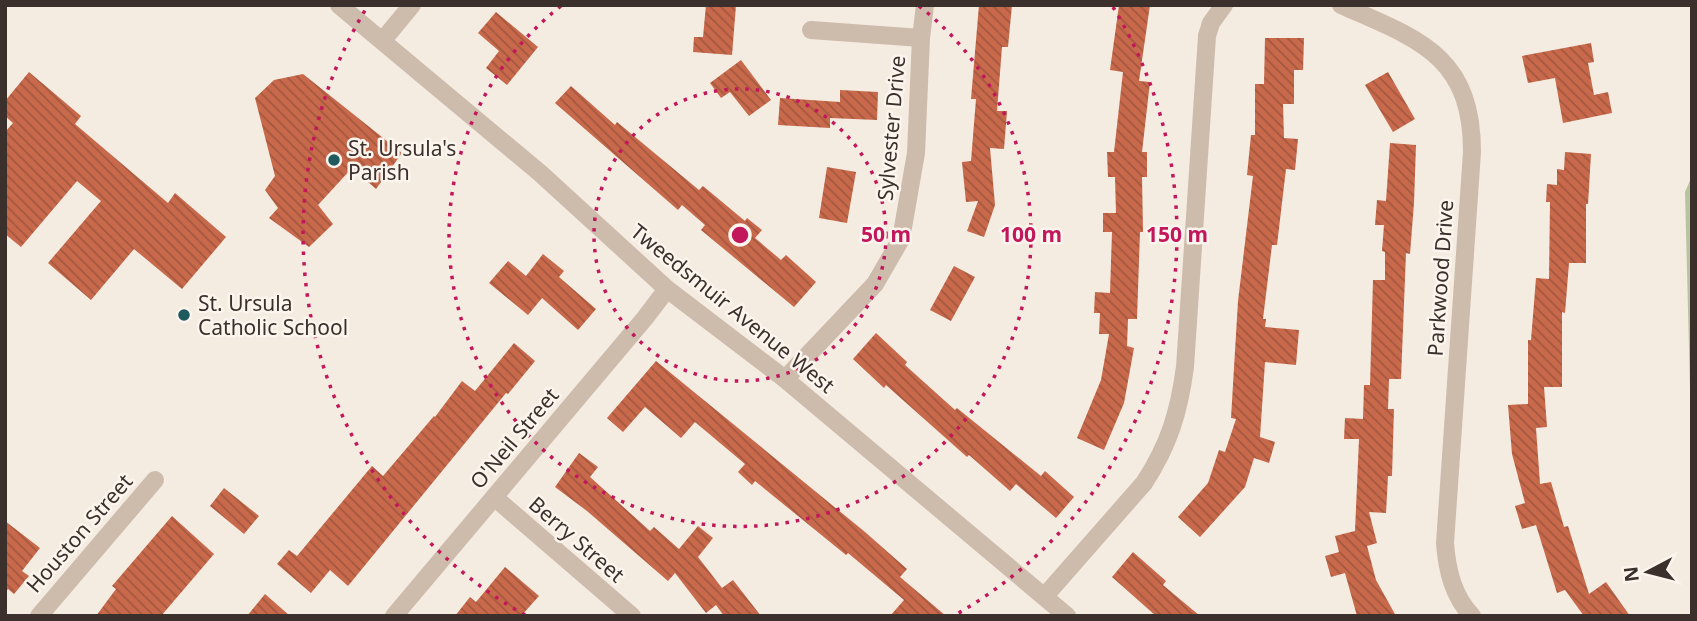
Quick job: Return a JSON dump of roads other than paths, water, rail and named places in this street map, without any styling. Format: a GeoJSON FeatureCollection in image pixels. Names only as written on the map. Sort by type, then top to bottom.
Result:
{"type":"FeatureCollection","features":[{"type":"Feature","properties":{"kind":"street","name":"Tweedsmuir Avenue West"},"geometry":{"type":"LineString","coordinates":[[340,5],[540,173],[667,289],[785,379],[1068,616]]}},
{"type":"Feature","properties":{"kind":"street"},"geometry":{"type":"LineString","coordinates":[[383,40],[412,5]]}},
{"type":"Feature","properties":{"kind":"street","name":"Sylvester Drive"},"geometry":{"type":"LineString","coordinates":[[785,379],[875,284],[901,239],[916,153],[925,5]]}},
{"type":"Feature","properties":{"kind":"street"},"geometry":{"type":"LineString","coordinates":[[1044,597],[1144,483],[1157,463],[1180,405],[1186,353],[1207,36],[1211,23],[1224,5]]}},
{"type":"Feature","properties":{"kind":"street","name":"Parkwood Drive"},"geometry":{"type":"LineString","coordinates":[[1341,5],[1427,47],[1439,57],[1460,84],[1469,111],[1472,152],[1445,544],[1459,601],[1472,616]]}},
{"type":"Feature","properties":{"kind":"street"},"geometry":{"type":"LineString","coordinates":[[811,30],[921,38]]}},
{"type":"Feature","properties":{"kind":"street","name":"O'Neil Street"},"geometry":{"type":"LineString","coordinates":[[394,616],[667,289]]}},
{"type":"Feature","properties":{"kind":"street","name":"Houston Street"},"geometry":{"type":"LineString","coordinates":[[39,616],[155,480]]}},
{"type":"Feature","properties":{"kind":"street","name":"Berry Street"},"geometry":{"type":"LineString","coordinates":[[494,497],[632,616]]}},
{"type":"Feature","properties":{"kind":"place","name":"St. Ursula's Parish"},"geometry":{"type":"Point","coordinates":[334,160]}},
{"type":"Feature","properties":{"kind":"place","name":"St. Ursula Catholic School"},"geometry":{"type":"Point","coordinates":[184,315]}}]}
